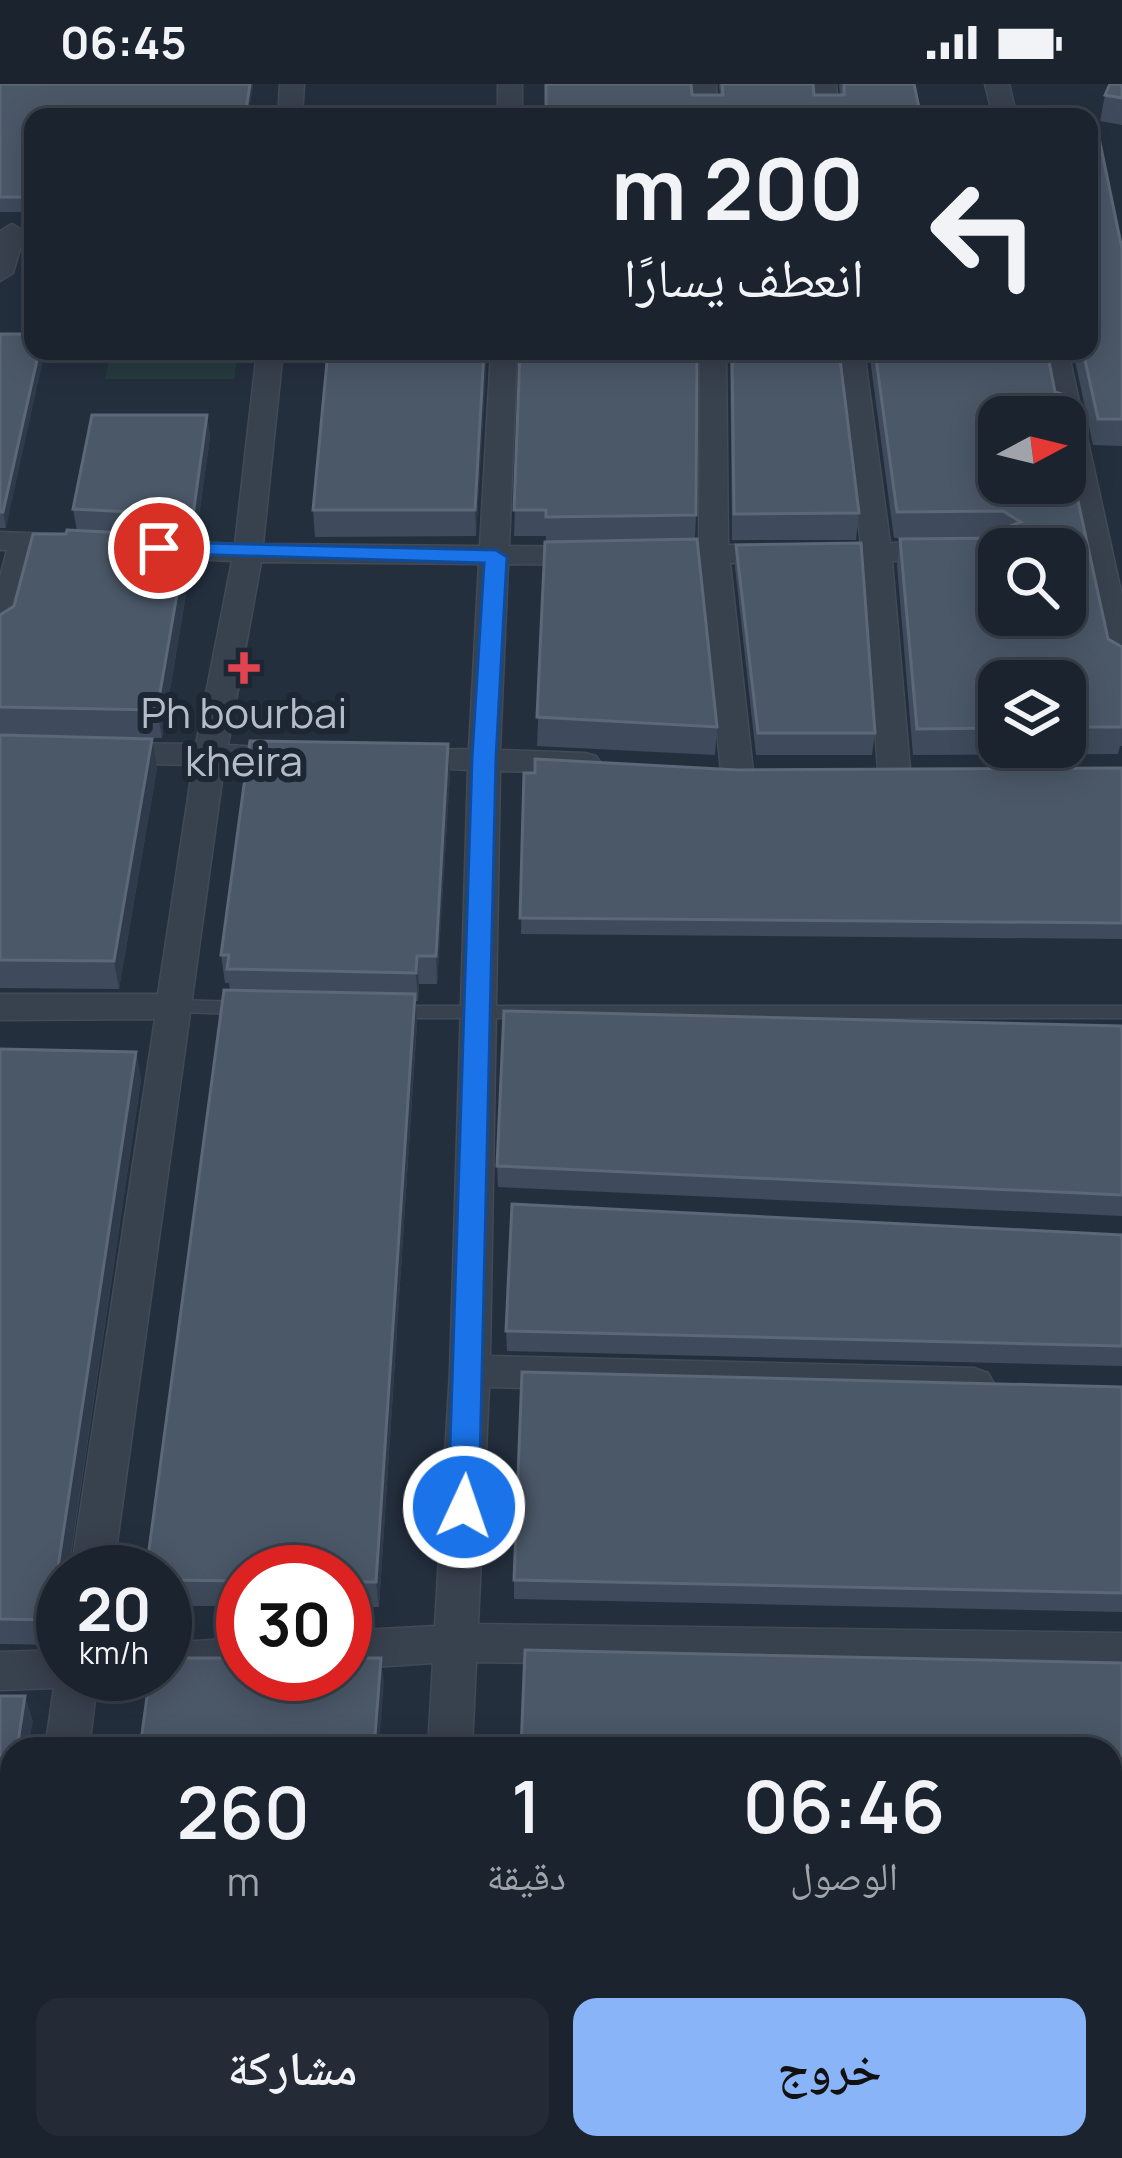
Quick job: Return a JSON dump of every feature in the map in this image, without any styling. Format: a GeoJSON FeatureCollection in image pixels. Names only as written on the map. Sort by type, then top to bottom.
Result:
{"type":"FeatureCollection","features":[{"type":"Feature","properties":{"kind":"street"},"geometry":{"type":"LineString","coordinates":[[0,273],[15,232]]}},
{"type":"Feature","properties":{"kind":"street"},"geometry":{"type":"LineString","coordinates":[[96,1545],[210,756],[248,554],[269,360]]}},
{"type":"Feature","properties":{"kind":"street"},"geometry":{"type":"LineString","coordinates":[[451,1737],[470,1371],[484,758],[504,360]]}},
{"type":"Feature","properties":{"kind":"street"},"geometry":{"type":"LineString","coordinates":[[713,360],[714,554],[737,770]]}},
{"type":"Feature","properties":{"kind":"street"},"geometry":{"type":"LineString","coordinates":[[851,360],[877,552],[894,770]]}},
{"type":"Feature","properties":{"kind":"street"},"geometry":{"type":"LineString","coordinates":[[1057,360],[1122,664]]}},
{"type":"Feature","properties":{"kind":"street"},"geometry":{"type":"LineString","coordinates":[[0,633],[12,541],[248,554],[496,557],[978,551]]}},
{"type":"Feature","properties":{"kind":"street"},"geometry":{"type":"LineString","coordinates":[[1086,550],[1100,550]]}},
{"type":"Feature","properties":{"kind":"street"},"geometry":{"type":"LineString","coordinates":[[70,752],[324,757]]}},
{"type":"Feature","properties":{"kind":"street"},"geometry":{"type":"LineString","coordinates":[[370,758],[622,765]]}},
{"type":"Feature","properties":{"kind":"street"},"geometry":{"type":"LineString","coordinates":[[0,1007],[177,1006]]}},
{"type":"Feature","properties":{"kind":"street"},"geometry":{"type":"LineString","coordinates":[[473,1204],[520,1206]]}},
{"type":"Feature","properties":{"kind":"street"},"geometry":{"type":"LineString","coordinates":[[470,1371],[1006,1384]]}},
{"type":"Feature","properties":{"kind":"street"},"geometry":{"type":"LineString","coordinates":[[372,1648],[457,1642],[1122,1652]]}},
{"type":"Feature","properties":{"kind":"street"},"geometry":{"type":"LineString","coordinates":[[0,1671],[36,1670]]}},
{"type":"Feature","properties":{"kind":"street"},"geometry":{"type":"LineString","coordinates":[[69,1737],[73,1701]]}},
{"type":"Feature","properties":{"kind":"lane"},"geometry":{"type":"LineString","coordinates":[[177,1006],[268,1009]]}},
{"type":"Feature","properties":{"kind":"lane"},"geometry":{"type":"LineString","coordinates":[[383,1012],[1122,1012]]}},
{"type":"Feature","properties":{"kind":"green space"},"geometry":{"type":"Polygon","coordinates":[[[109,360],[237,360],[234,379],[105,379],[109,360]]]}},
{"type":"Feature","properties":{"kind":"building"},"geometry":{"type":"Polygon","coordinates":[[[0,84],[250,84],[246,108],[24,108],[24,197],[0,197],[0,84]]]}},
{"type":"Feature","properties":{"kind":"building"},"geometry":{"type":"Polygon","coordinates":[[[546,84],[691,84],[692,95],[723,95],[722,84],[813,84],[814,95],[844,95],[844,84],[914,84],[919,108],[546,108],[546,84]]]}},
{"type":"Feature","properties":{"kind":"building"},"geometry":{"type":"Polygon","coordinates":[[[1110,84],[1122,84],[1122,98],[1105,95],[1110,84]]]}},
{"type":"Feature","properties":{"kind":"building"},"geometry":{"type":"Polygon","coordinates":[[[1098,133],[1122,249],[1122,419],[1098,419],[1085,360],[1098,360],[1098,133]]]}},
{"type":"Feature","properties":{"kind":"building"},"geometry":{"type":"Polygon","coordinates":[[[0,334],[24,334],[24,360],[37,360],[0,512],[0,334]]]}},
{"type":"Feature","properties":{"kind":"building"},"geometry":{"type":"Polygon","coordinates":[[[327,360],[483,360],[475,510],[313,510],[327,360]]]}},
{"type":"Feature","properties":{"kind":"building"},"geometry":{"type":"Polygon","coordinates":[[[520,360],[697,360],[696,515],[546,517],[546,510],[514,510],[520,360]]]}},
{"type":"Feature","properties":{"kind":"building"},"geometry":{"type":"Polygon","coordinates":[[[732,360],[840,360],[859,513],[734,514],[732,360]]]}},
{"type":"Feature","properties":{"kind":"building"},"geometry":{"type":"Polygon","coordinates":[[[876,360],[1049,360],[1055,392],[1065,396],[978,396],[978,504],[1079,504],[1084,528],[1008,528],[1021,522],[1003,511],[897,512],[876,360]]]}},
{"type":"Feature","properties":{"kind":"building"},"geometry":{"type":"Polygon","coordinates":[[[92,415],[207,415],[193,515],[73,509],[92,415]]]}},
{"type":"Feature","properties":{"kind":"building"},"geometry":{"type":"Polygon","coordinates":[[[67,530],[187,536],[157,710],[0,707],[0,615],[14,606],[33,534],[66,534],[67,530]]]}},
{"type":"Feature","properties":{"kind":"building"},"geometry":{"type":"Polygon","coordinates":[[[978,538],[978,636],[1086,636],[1086,538],[1108,639],[1122,647],[1122,727],[1086,727],[1086,660],[978,660],[978,728],[917,729],[900,539],[978,538]]]}},
{"type":"Feature","properties":{"kind":"building"},"geometry":{"type":"Polygon","coordinates":[[[697,539],[717,727],[537,717],[545,542],[697,539]]]}},
{"type":"Feature","properties":{"kind":"building"},"geometry":{"type":"Polygon","coordinates":[[[861,543],[875,733],[758,733],[736,545],[861,543]]]}},
{"type":"Feature","properties":{"kind":"building"},"geometry":{"type":"Polygon","coordinates":[[[0,735],[152,739],[114,961],[0,960],[0,735]]]}},
{"type":"Feature","properties":{"kind":"building"},"geometry":{"type":"Polygon","coordinates":[[[250,741],[448,744],[436,956],[417,956],[416,973],[227,969],[229,955],[221,955],[250,741]]]}},
{"type":"Feature","properties":{"kind":"building"},"geometry":{"type":"Polygon","coordinates":[[[535,759],[738,770],[1122,768],[1122,923],[520,918],[524,773],[535,773],[535,759]]]}},
{"type":"Feature","properties":{"kind":"building"},"geometry":{"type":"Polygon","coordinates":[[[224,990],[415,994],[376,1582],[372,1582],[372,1545],[216,1545],[216,1581],[192,1580],[192,1545],[150,1545],[224,990]]]}},
{"type":"Feature","properties":{"kind":"building"},"geometry":{"type":"Polygon","coordinates":[[[504,1011],[1122,1026],[1122,1195],[497,1166],[504,1011]]]}},
{"type":"Feature","properties":{"kind":"building"},"geometry":{"type":"Polygon","coordinates":[[[0,1049],[136,1052],[61,1545],[36,1545],[36,1620],[0,1619],[0,1049]]]}},
{"type":"Feature","properties":{"kind":"building"},"geometry":{"type":"Polygon","coordinates":[[[512,1204],[1122,1235],[1122,1346],[506,1331],[512,1204]]]}},
{"type":"Feature","properties":{"kind":"building"},"geometry":{"type":"Polygon","coordinates":[[[522,1372],[1122,1387],[1122,1593],[514,1580],[522,1372]]]}},
{"type":"Feature","properties":{"kind":"building"},"geometry":{"type":"Polygon","coordinates":[[[525,1650],[1122,1663],[1122,1737],[521,1737],[525,1650]]]}},
{"type":"Feature","properties":{"kind":"building"},"geometry":{"type":"Polygon","coordinates":[[[192,1658],[216,1658],[216,1701],[372,1701],[372,1658],[381,1658],[375,1737],[142,1737],[146,1701],[192,1701],[192,1658]]]}},
{"type":"Feature","properties":{"kind":"building"},"geometry":{"type":"Polygon","coordinates":[[[0,1696],[25,1696],[19,1737],[0,1737],[0,1696]]]}},
{"type":"Feature","properties":{"kind":"place","name":"Ph bourbai kheira"},"geometry":{"type":"Point","coordinates":[244,668]}},
{"type":"Feature","properties":{"kind":"route"},"geometry":{"type":"LineString","coordinates":[[159,548],[248,554],[496,557],[484,758],[464,1507]]}}]}
